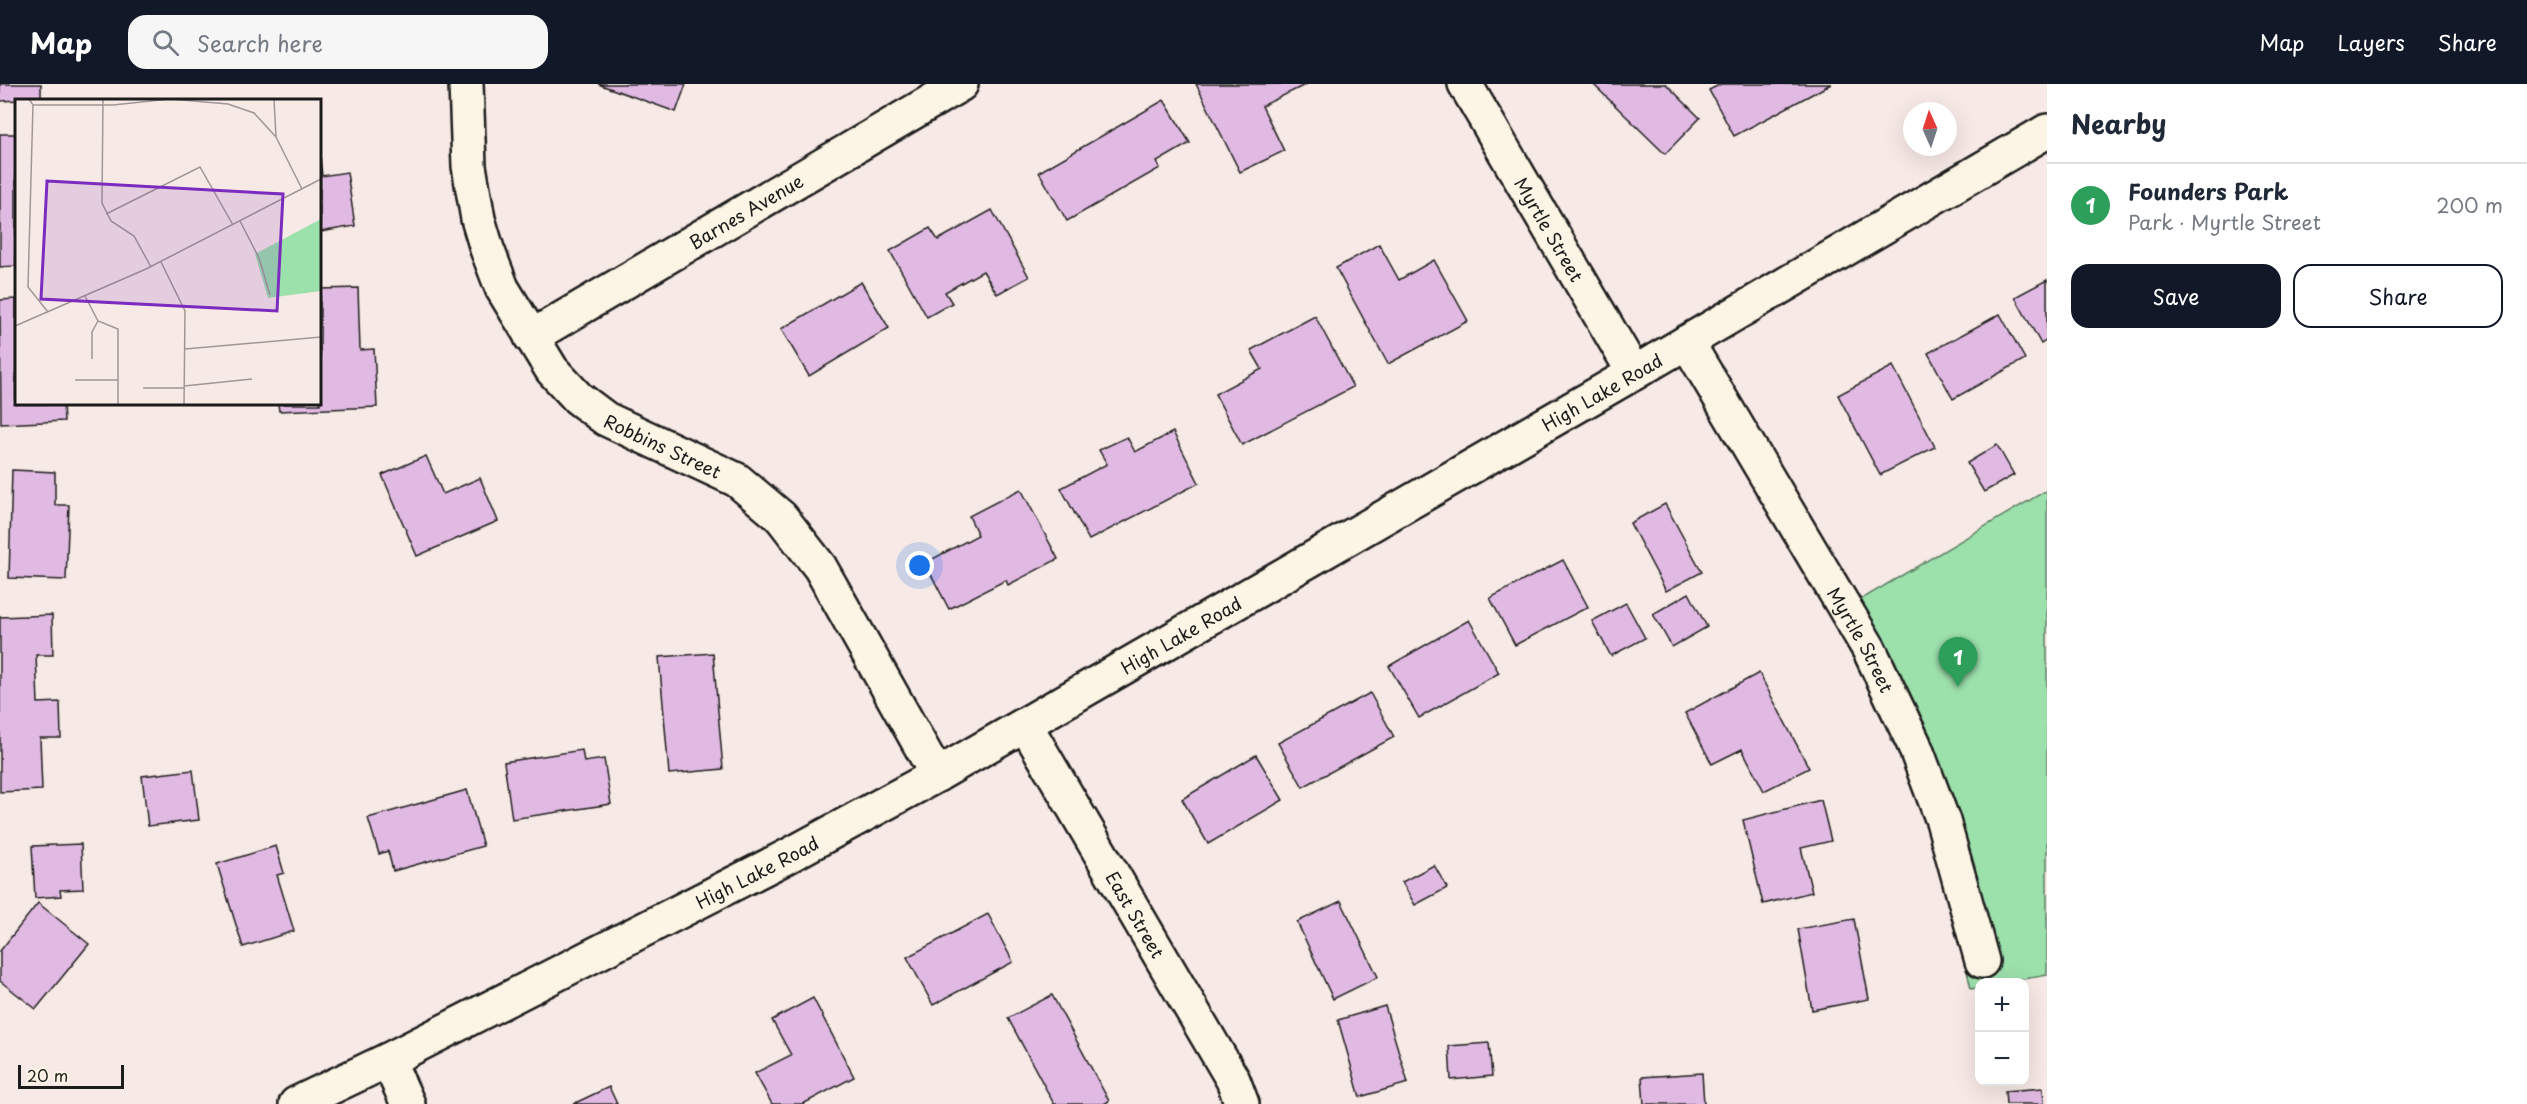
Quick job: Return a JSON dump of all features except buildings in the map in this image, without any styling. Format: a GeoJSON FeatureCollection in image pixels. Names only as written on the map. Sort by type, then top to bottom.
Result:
{"type":"FeatureCollection","features":[{"type":"Feature","properties":{"kind":"street","name":"Robbins Street"},"geometry":{"type":"LineString","coordinates":[[465,84],[469,166],[478,219],[487,249],[502,288],[558,377],[578,398],[606,419],[738,480],[781,517],[820,567],[937,775]]}},
{"type":"Feature","properties":{"kind":"street","name":"Barnes Avenue"},"geometry":{"type":"LineString","coordinates":[[531,337],[961,84]]}},
{"type":"Feature","properties":{"kind":"street","name":"Myrtle Street"},"geometry":{"type":"LineString","coordinates":[[1465,84],[1634,373]]}},
{"type":"Feature","properties":{"kind":"street","name":"High Lake Road"},"geometry":{"type":"LineString","coordinates":[[297,1104],[776,862],[1026,726],[2047,131]]}},
{"type":"Feature","properties":{"kind":"street","name":"Myrtle Street"},"geometry":{"type":"LineString","coordinates":[[1687,342],[1874,660],[1914,744],[1943,820],[1982,961]]}},
{"type":"Feature","properties":{"kind":"street","name":"East Street"},"geometry":{"type":"LineString","coordinates":[[1026,726],[1233,1080],[1242,1104]]}},
{"type":"Feature","properties":{"kind":"street"},"geometry":{"type":"LineString","coordinates":[[388,1060],[408,1104]]}},
{"type":"Feature","properties":{"kind":"green space"},"geometry":{"type":"Polygon","coordinates":[[[2047,490],[2047,975],[2029,978],[1975,978],[1975,988],[1971,989],[1946,877],[1906,758],[1831,617],[2047,490]]]}},
{"type":"Feature","properties":{"kind":"place","name":"Founders Park"},"geometry":{"type":"Point","coordinates":[1958,687]}}]}
